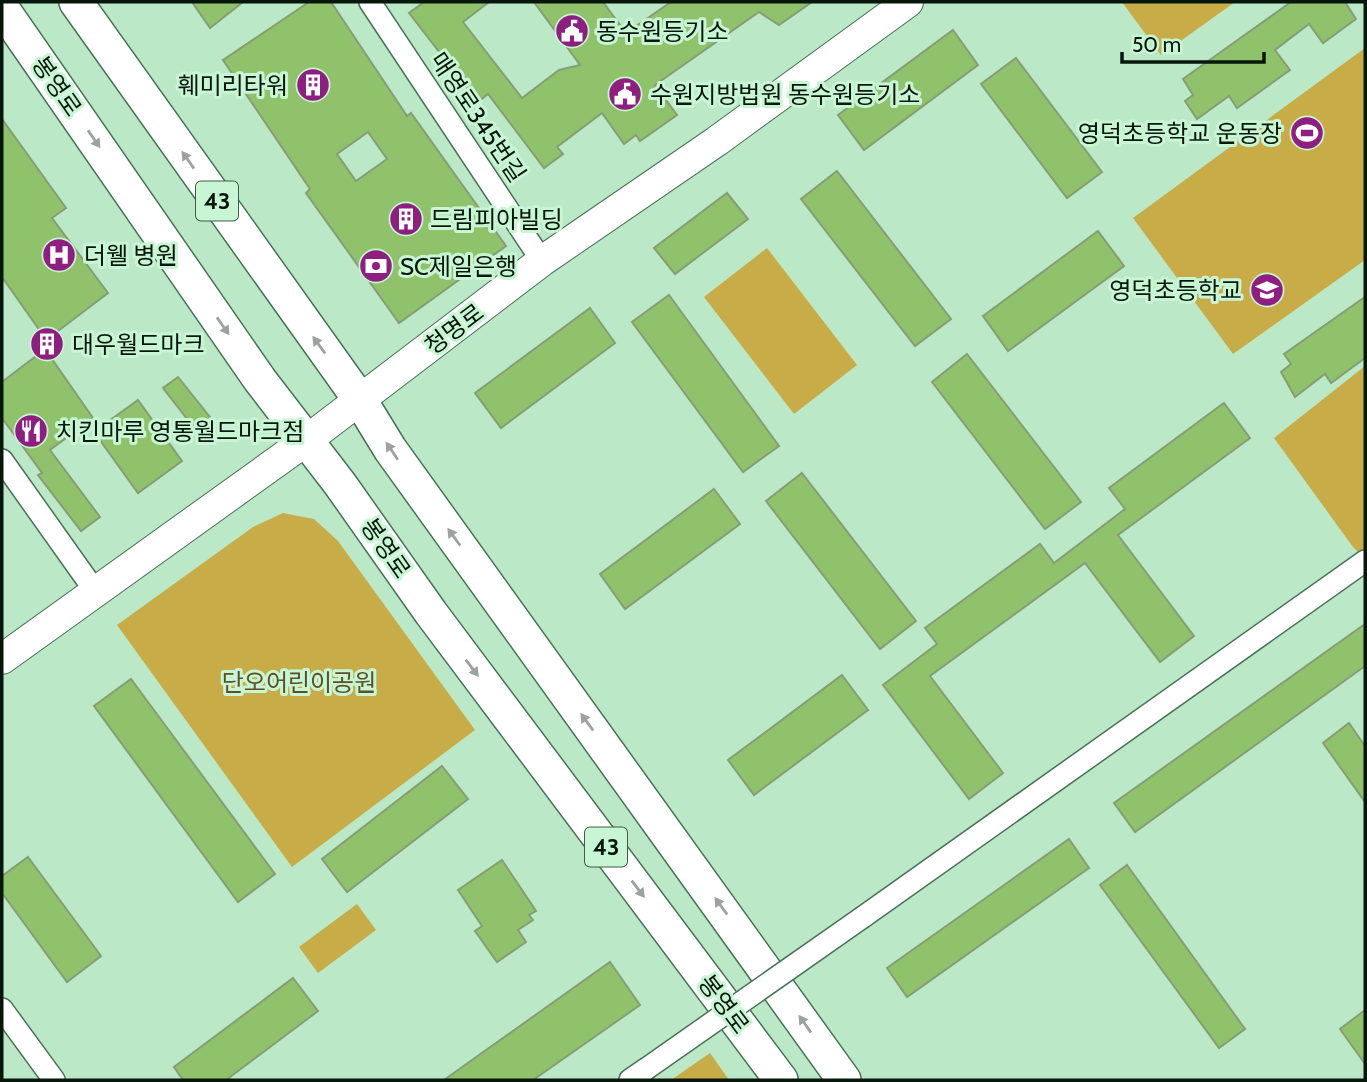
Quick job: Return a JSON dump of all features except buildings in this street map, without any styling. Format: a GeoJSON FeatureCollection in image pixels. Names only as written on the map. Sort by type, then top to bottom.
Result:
{"type":"FeatureCollection","features":[{"type":"Feature","properties":{"kind":"main road","name":"43"},"geometry":{"type":"LineString","coordinates":[[76,2],[360,400],[390,449],[844,1080]]}},
{"type":"Feature","properties":{"kind":"main road","name":"봉영로"},"geometry":{"type":"LineString","coordinates":[[2,8],[260,380],[781,1080]]}},
{"type":"Feature","properties":{"kind":"street","name":"매영로345번길"},"geometry":{"type":"LineString","coordinates":[[370,2],[542,261]]}},
{"type":"Feature","properties":{"kind":"street","name":"청명로"},"geometry":{"type":"LineString","coordinates":[[2,659],[307,440],[542,261],[717,141],[908,2]]}},
{"type":"Feature","properties":{"kind":"street"},"geometry":{"type":"LineString","coordinates":[[2,460],[95,591]]}},
{"type":"Feature","properties":{"kind":"street"},"geometry":{"type":"LineString","coordinates":[[638,1075],[1365,561]]}},
{"type":"Feature","properties":{"kind":"street"},"geometry":{"type":"LineString","coordinates":[[2,1009],[54,1080]]}},
{"type":"Feature","properties":{"kind":"green space"},"geometry":{"type":"Polygon","coordinates":[[[1122,2],[1235,2],[1161,55],[1122,2]]]}},
{"type":"Feature","properties":{"kind":"green space","name":"영덕초등학교 운동장"},"geometry":{"type":"Polygon","coordinates":[[[1365,48],[1365,260],[1233,354],[1133,218],[1365,48]]]}},
{"type":"Feature","properties":{"kind":"green space"},"geometry":{"type":"Polygon","coordinates":[[[767,248],[857,365],[794,414],[704,297],[767,248]]]}},
{"type":"Feature","properties":{"kind":"green space"},"geometry":{"type":"Polygon","coordinates":[[[1365,366],[1365,559],[1353,547],[1274,438],[1365,366]]]}},
{"type":"Feature","properties":{"kind":"green space","name":"단오어린이공원"},"geometry":{"type":"Polygon","coordinates":[[[283,513],[314,519],[338,541],[475,730],[292,867],[117,625],[253,527],[283,513]]]}},
{"type":"Feature","properties":{"kind":"green space"},"geometry":{"type":"Polygon","coordinates":[[[357,904],[376,930],[318,973],[299,947],[357,904]]]}},
{"type":"Feature","properties":{"kind":"green space"},"geometry":{"type":"Polygon","coordinates":[[[710,1053],[729,1080],[671,1080],[710,1053]]]}},
{"type":"Feature","properties":{"kind":"place","name":"동수원등기소"},"geometry":{"type":"Point","coordinates":[572,31]}},
{"type":"Feature","properties":{"kind":"place","name":"훼미리타워"},"geometry":{"type":"Point","coordinates":[313,85]}},
{"type":"Feature","properties":{"kind":"place","name":"수원지방법원 동수원등기소"},"geometry":{"type":"Point","coordinates":[625,94]}},
{"type":"Feature","properties":{"kind":"place","name":"영덕초등학교 운동장"},"geometry":{"type":"Point","coordinates":[1307,133]}},
{"type":"Feature","properties":{"kind":"place","name":"드림피아빌딩"},"geometry":{"type":"Point","coordinates":[406,219]}},
{"type":"Feature","properties":{"kind":"place","name":"더웰 병원"},"geometry":{"type":"Point","coordinates":[59,255]}},
{"type":"Feature","properties":{"kind":"place","name":"SC제일은행"},"geometry":{"type":"Point","coordinates":[376,266]}},
{"type":"Feature","properties":{"kind":"place","name":"영덕초등학교"},"geometry":{"type":"Point","coordinates":[1267,290]}},
{"type":"Feature","properties":{"kind":"place","name":"대우월드마크"},"geometry":{"type":"Point","coordinates":[47,344]}},
{"type":"Feature","properties":{"kind":"place","name":"치킨마루 영통월드마크점"},"geometry":{"type":"Point","coordinates":[31,431]}}]}
